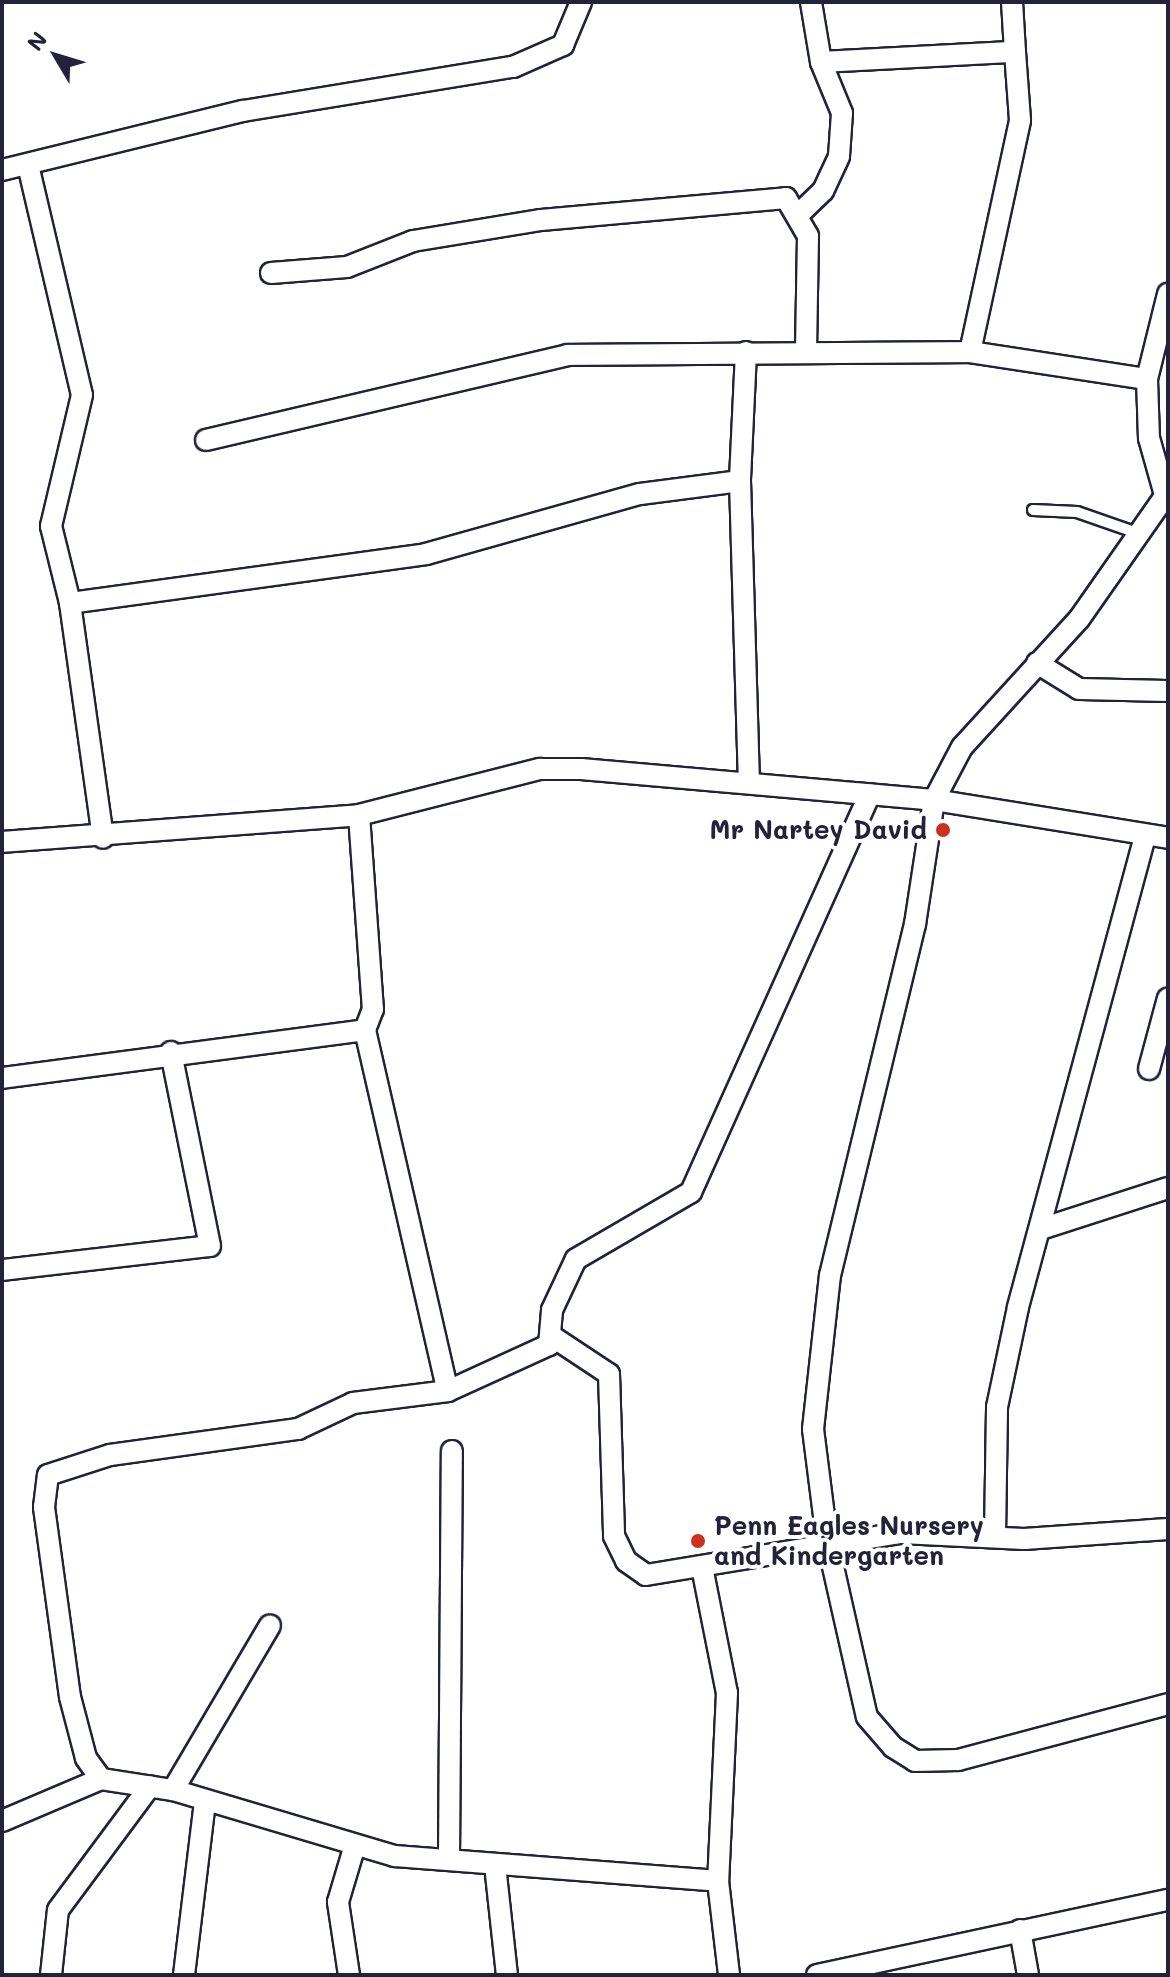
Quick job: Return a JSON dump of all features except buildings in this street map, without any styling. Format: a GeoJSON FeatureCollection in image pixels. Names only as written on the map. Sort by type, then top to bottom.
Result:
{"type":"FeatureCollection","features":[{"type":"Feature","properties":{"kind":"street"},"geometry":{"type":"LineString","coordinates":[[2,170],[243,111],[513,67],[563,45],[581,2]]}},
{"type":"Feature","properties":{"kind":"street"},"geometry":{"type":"LineString","coordinates":[[800,213],[823,191],[839,156],[842,113],[821,62],[811,2]]}},
{"type":"Feature","properties":{"kind":"street"},"geometry":{"type":"LineString","coordinates":[[970,352],[1020,120],[1012,2]]}},
{"type":"Feature","properties":{"kind":"street"},"geometry":{"type":"LineString","coordinates":[[821,62],[1015,52]]}},
{"type":"Feature","properties":{"kind":"street"},"geometry":{"type":"LineString","coordinates":[[28,165],[82,395],[51,526],[70,603],[103,838]]}},
{"type":"Feature","properties":{"kind":"street"},"geometry":{"type":"LineString","coordinates":[[271,273],[347,267],[430,238],[648,206],[761,197],[786,198],[800,213],[811,278],[806,353]]}},
{"type":"Feature","properties":{"kind":"street"},"geometry":{"type":"LineString","coordinates":[[1167,1712],[958,1760],[915,1761],[878,1735],[867,1717],[827,1540],[813,1429],[820,1330],[915,924],[934,800],[962,747],[1037,663],[1140,534],[1167,494],[1149,438],[1147,379],[1168,294]]}},
{"type":"Feature","properties":{"kind":"street"},"geometry":{"type":"LineString","coordinates":[[746,352],[740,481],[749,779]]}},
{"type":"Feature","properties":{"kind":"street"},"geometry":{"type":"LineString","coordinates":[[206,440],[567,355],[970,352],[1147,379]]}},
{"type":"Feature","properties":{"kind":"street"},"geometry":{"type":"LineString","coordinates":[[70,603],[426,554],[640,494],[740,481]]}},
{"type":"Feature","properties":{"kind":"street"},"geometry":{"type":"LineString","coordinates":[[1037,663],[1079,689],[1168,691]]}},
{"type":"Feature","properties":{"kind":"street"},"geometry":{"type":"LineString","coordinates":[[2,842],[103,838],[359,815],[540,769],[749,779],[934,800],[1168,838]]}},
{"type":"Feature","properties":{"kind":"street"},"geometry":{"type":"LineString","coordinates":[[553,1337],[552,1310],[576,1259],[691,1192],[870,794]]}},
{"type":"Feature","properties":{"kind":"street"},"geometry":{"type":"LineString","coordinates":[[359,815],[373,1009],[365,1030],[448,1391]]}},
{"type":"Feature","properties":{"kind":"street"},"geometry":{"type":"LineString","coordinates":[[995,1536],[997,1407],[1145,835]]}},
{"type":"Feature","properties":{"kind":"street"},"geometry":{"type":"LineString","coordinates":[[1149,1069],[1168,998]]}},
{"type":"Feature","properties":{"kind":"street"},"geometry":{"type":"LineString","coordinates":[[2,1078],[171,1052],[365,1030]]}},
{"type":"Feature","properties":{"kind":"street"},"geometry":{"type":"LineString","coordinates":[[2,1270],[210,1246],[171,1052]]}},
{"type":"Feature","properties":{"kind":"street"},"geometry":{"type":"LineString","coordinates":[[1041,1229],[1168,1188]]}},
{"type":"Feature","properties":{"kind":"street"},"geometry":{"type":"LineString","coordinates":[[101,1779],[86,1758],[70,1697],[44,1507],[48,1475],[110,1455],[298,1429],[353,1403],[448,1391],[553,1337]]}},
{"type":"Feature","properties":{"kind":"street"},"geometry":{"type":"LineString","coordinates":[[553,1337],[609,1374],[610,1506],[626,1561],[646,1575],[702,1567],[827,1540],[1168,1529]]}},
{"type":"Feature","properties":{"kind":"street"},"geometry":{"type":"LineString","coordinates":[[449,1860],[452,1451]]}},
{"type":"Feature","properties":{"kind":"street"},"geometry":{"type":"LineString","coordinates":[[702,1567],[727,1693],[718,1881],[729,1975]]}},
{"type":"Feature","properties":{"kind":"street"},"geometry":{"type":"LineString","coordinates":[[173,1790],[270,1625]]}},
{"type":"Feature","properties":{"kind":"street"},"geometry":{"type":"LineString","coordinates":[[2,1821],[101,1779],[173,1790],[355,1845],[495,1865],[718,1881]]}},
{"type":"Feature","properties":{"kind":"street"},"geometry":{"type":"LineString","coordinates":[[51,1975],[58,1910],[150,1786]]}},
{"type":"Feature","properties":{"kind":"street"},"geometry":{"type":"LineString","coordinates":[[184,1975],[205,1801]]}},
{"type":"Feature","properties":{"kind":"street"},"geometry":{"type":"LineString","coordinates":[[349,1975],[338,1902],[355,1845]]}},
{"type":"Feature","properties":{"kind":"street"},"geometry":{"type":"LineString","coordinates":[[495,1865],[507,1975]]}},
{"type":"Feature","properties":{"kind":"street"},"geometry":{"type":"LineString","coordinates":[[817,1975],[1168,1900]]}},
{"type":"Feature","properties":{"kind":"street"},"geometry":{"type":"LineString","coordinates":[[1020,1930],[1028,1975]]}},
{"type":"Feature","properties":{"kind":"lane"},"geometry":{"type":"LineString","coordinates":[[1033,510],[1077,512],[1140,534]]}},
{"type":"Feature","properties":{"kind":"place","name":"Mr Nartey David"},"geometry":{"type":"Point","coordinates":[943,830]}},
{"type":"Feature","properties":{"kind":"place","name":"Penn Eagles Nursery and Kindergarten"},"geometry":{"type":"Point","coordinates":[698,1541]}}]}
